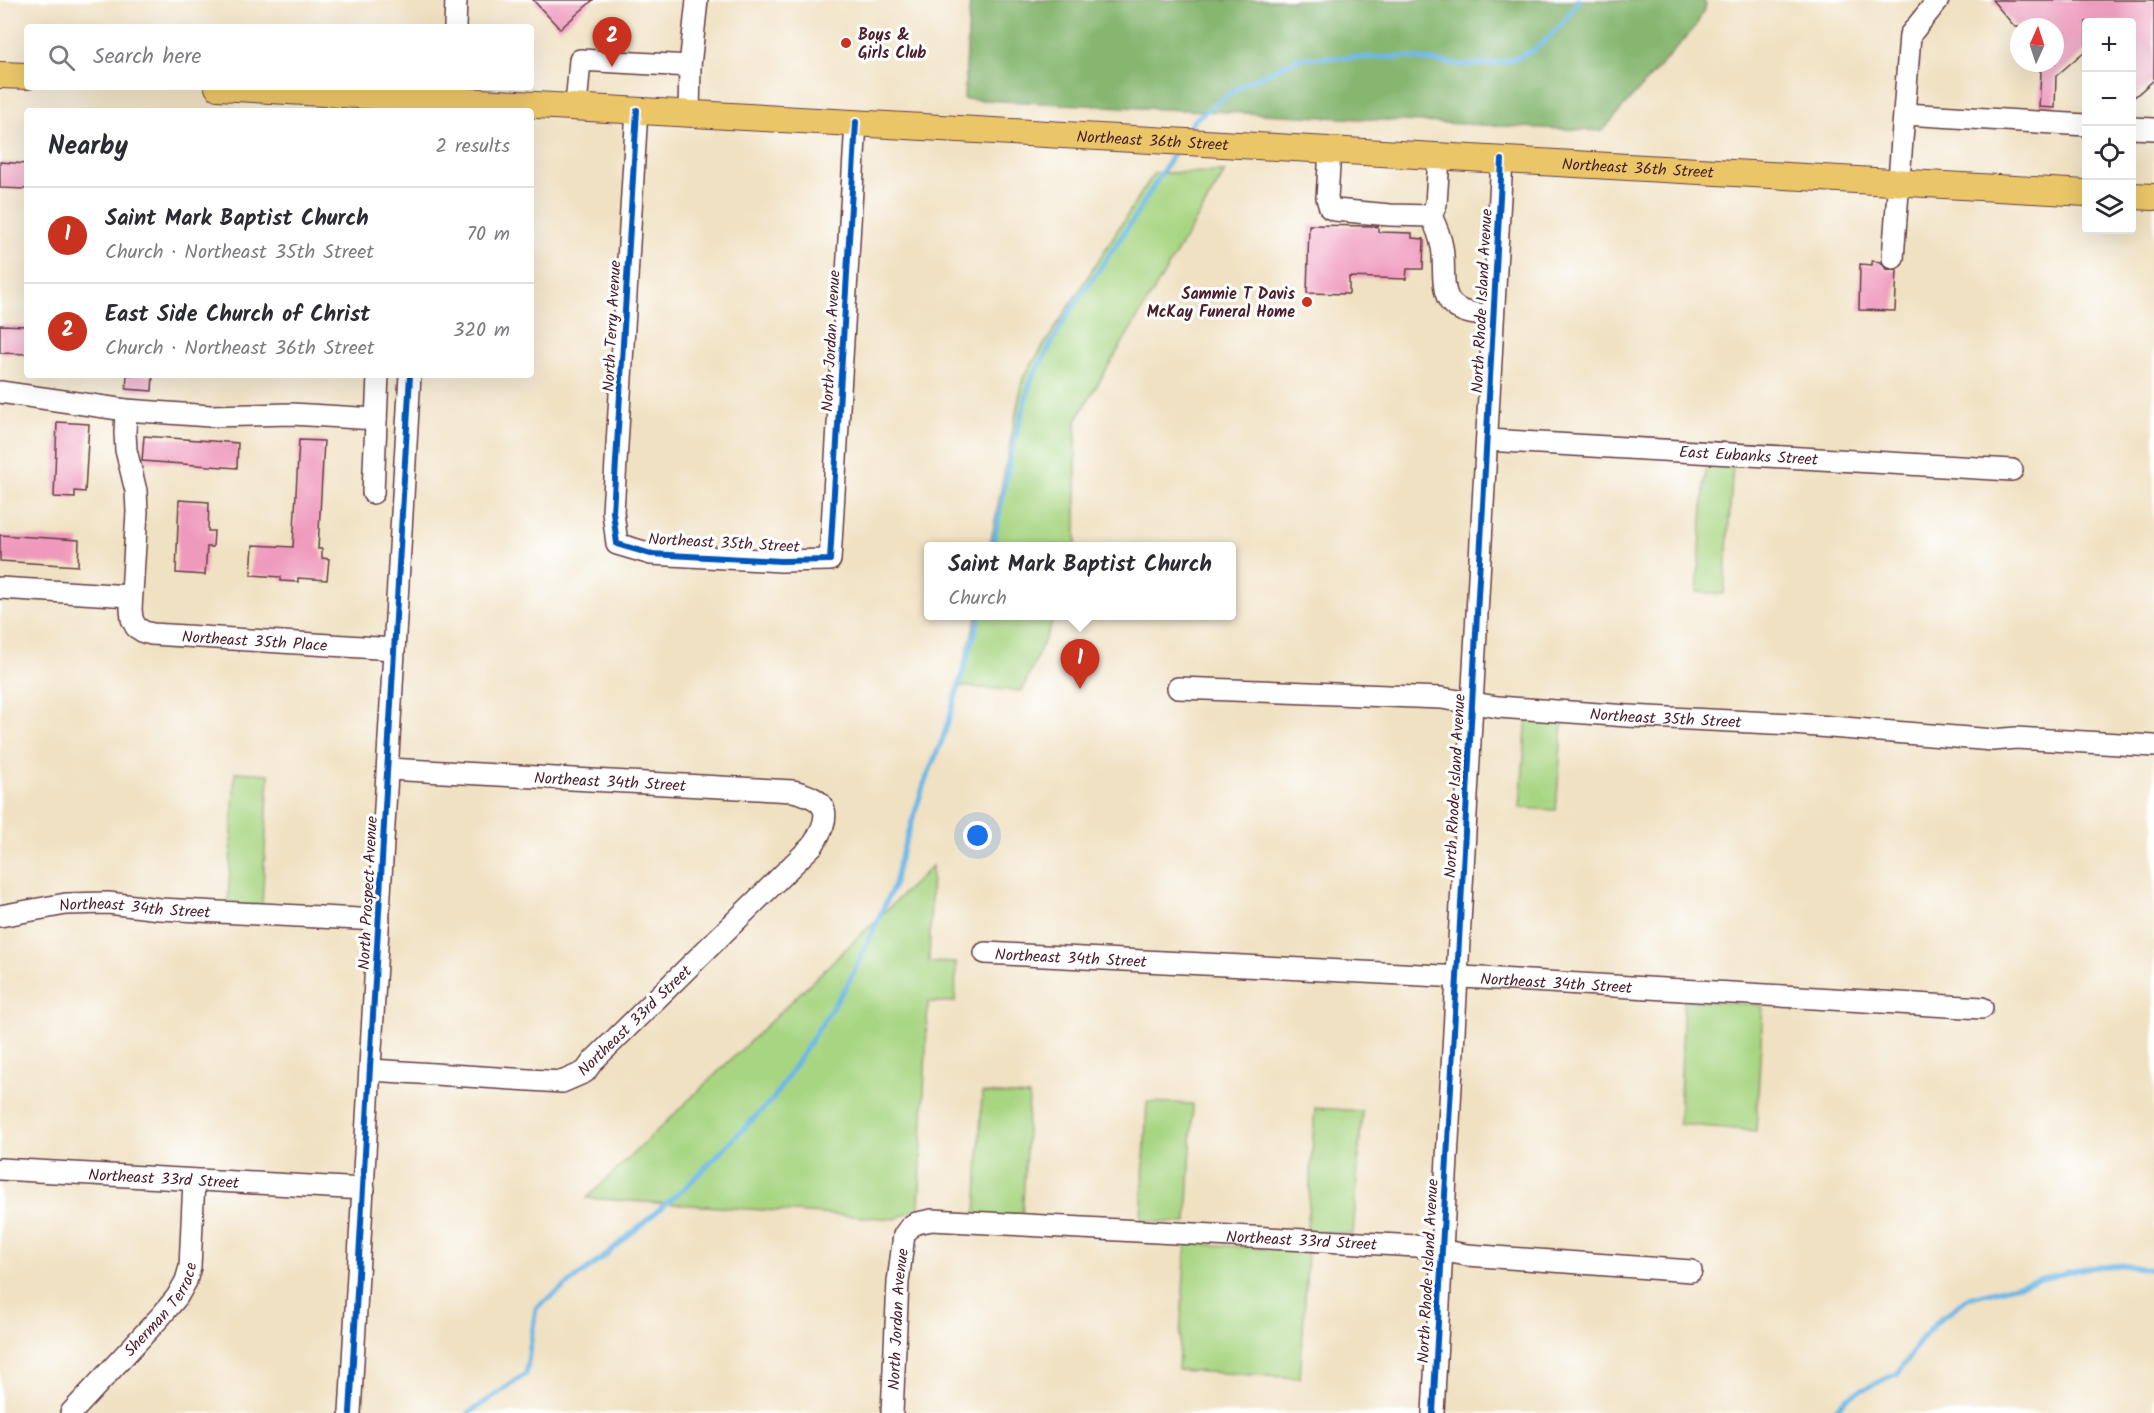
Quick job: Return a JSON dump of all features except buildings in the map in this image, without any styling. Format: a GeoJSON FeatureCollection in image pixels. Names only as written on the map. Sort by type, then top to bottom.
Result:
{"type":"FeatureCollection","features":[{"type":"Feature","properties":{"kind":"main road"},"geometry":{"type":"LineString","coordinates":[[0,75],[24,76]]}},
{"type":"Feature","properties":{"kind":"main road","name":"Northeast 36th Street"},"geometry":{"type":"LineString","coordinates":[[252,90],[425,105],[451,94],[576,107],[2082,194]]}},
{"type":"Feature","properties":{"kind":"main road"},"geometry":{"type":"LineString","coordinates":[[2136,196],[2154,197]]}},
{"type":"Feature","properties":{"kind":"street"},"geometry":{"type":"LineString","coordinates":[[455,24],[456,0]]}},
{"type":"Feature","properties":{"kind":"street"},"geometry":{"type":"LineString","coordinates":[[689,113],[690,66],[697,0]]}},
{"type":"Feature","properties":{"kind":"street"},"geometry":{"type":"LineString","coordinates":[[1893,258],[1910,35],[1938,0]]}},
{"type":"Feature","properties":{"kind":"street"},"geometry":{"type":"LineString","coordinates":[[576,107],[580,60],[690,66]]}},
{"type":"Feature","properties":{"kind":"street","name":"North Terry Avenue"},"geometry":{"type":"LineString","coordinates":[[617,544],[614,512],[637,110]]}},
{"type":"Feature","properties":{"kind":"street"},"geometry":{"type":"LineString","coordinates":[[1905,114],[2082,125]]}},
{"type":"Feature","properties":{"kind":"street","name":"North Jordan Avenue"},"geometry":{"type":"LineString","coordinates":[[830,560],[856,123]]}},
{"type":"Feature","properties":{"kind":"street"},"geometry":{"type":"LineString","coordinates":[[2136,128],[2154,129]]}},
{"type":"Feature","properties":{"kind":"street"},"geometry":{"type":"LineString","coordinates":[[1330,150],[1327,198],[1330,208],[1390,215],[1431,216]]}},
{"type":"Feature","properties":{"kind":"street"},"geometry":{"type":"LineString","coordinates":[[1438,157],[1436,204],[1431,216],[1443,249],[1444,284],[1449,300],[1458,309],[1493,316]]}},
{"type":"Feature","properties":{"kind":"street","name":"North Rhode Island Avenue"},"geometry":{"type":"LineString","coordinates":[[1433,1413],[1502,160]]}},
{"type":"Feature","properties":{"kind":"street"},"geometry":{"type":"LineString","coordinates":[[373,493],[378,378]]}},
{"type":"Feature","properties":{"kind":"street","name":"North Prospect Avenue"},"geometry":{"type":"LineString","coordinates":[[350,1413],[410,378]]}},
{"type":"Feature","properties":{"kind":"street"},"geometry":{"type":"LineString","coordinates":[[0,392],[126,410],[210,416],[292,414],[376,419]]}},
{"type":"Feature","properties":{"kind":"street"},"geometry":{"type":"LineString","coordinates":[[0,588],[130,602],[137,512],[136,491],[125,441],[126,410]]}},
{"type":"Feature","properties":{"kind":"street","name":"East Eubanks Street"},"geometry":{"type":"LineString","coordinates":[[1487,440],[2012,470]]}},
{"type":"Feature","properties":{"kind":"street","name":"Northeast 35th Street"},"geometry":{"type":"LineString","coordinates":[[617,544],[651,554],[781,561],[830,560]]}},
{"type":"Feature","properties":{"kind":"street","name":"Northeast 35th Place"},"geometry":{"type":"LineString","coordinates":[[130,602],[132,619],[136,627],[152,634],[394,649]]}},
{"type":"Feature","properties":{"kind":"street","name":"Northeast 35th Street"},"geometry":{"type":"LineString","coordinates":[[1178,688],[1441,698],[1498,707],[1616,716],[1752,722],[1994,740],[2016,738],[2154,746]]}},
{"type":"Feature","properties":{"kind":"street","name":"Northeast 34th Street"},"geometry":{"type":"LineString","coordinates":[[388,769],[793,791],[811,796],[820,802],[824,810]]}},
{"type":"Feature","properties":{"kind":"street","name":"Northeast 33rd Street"},"geometry":{"type":"LineString","coordinates":[[371,1070],[562,1082],[585,1072],[813,845],[822,830],[824,810]]}},
{"type":"Feature","properties":{"kind":"street","name":"Northeast 34th Street"},"geometry":{"type":"LineString","coordinates":[[0,916],[66,904],[108,903],[160,909],[379,920]]}},
{"type":"Feature","properties":{"kind":"street","name":"Northeast 34th Street"},"geometry":{"type":"LineString","coordinates":[[985,952],[1982,1008]]}},
{"type":"Feature","properties":{"kind":"street","name":"Northeast 33rd Street"},"geometry":{"type":"LineString","coordinates":[[0,1169],[364,1189]]}},
{"type":"Feature","properties":{"kind":"street","name":"Sherman Terrace"},"geometry":{"type":"LineString","coordinates":[[71,1413],[172,1304],[186,1281],[190,1267],[194,1180]]}},
{"type":"Feature","properties":{"kind":"street","name":"Northeast 33rd Street"},"geometry":{"type":"LineString","coordinates":[[911,1226],[917,1222],[932,1220],[1417,1246],[1467,1255],[1691,1271]]}},
{"type":"Feature","properties":{"kind":"street","name":"North Jordan Avenue"},"geometry":{"type":"LineString","coordinates":[[892,1413],[898,1282],[904,1235],[911,1226]]}},
{"type":"Feature","properties":{"kind":"green space"},"geometry":{"type":"Polygon","coordinates":[[[970,0],[1703,0],[1706,5],[1696,26],[1602,131],[964,99],[970,0]]]}},
{"type":"Feature","properties":{"kind":"green space"},"geometry":{"type":"Polygon","coordinates":[[[1225,172],[1076,420],[1076,542],[991,542],[1023,378],[1154,173],[1225,172]]]}},
{"type":"Feature","properties":{"kind":"green space"},"geometry":{"type":"Polygon","coordinates":[[[1706,462],[1733,464],[1724,594],[1697,592],[1706,462]]]}},
{"type":"Feature","properties":{"kind":"green space"},"geometry":{"type":"Polygon","coordinates":[[[976,620],[1053,620],[1022,691],[957,686],[976,620]]]}},
{"type":"Feature","properties":{"kind":"green space"},"geometry":{"type":"Polygon","coordinates":[[[1527,717],[1563,719],[1556,810],[1520,808],[1527,717]]]}},
{"type":"Feature","properties":{"kind":"green space"},"geometry":{"type":"Polygon","coordinates":[[[235,772],[269,774],[262,906],[228,905],[235,772]]]}},
{"type":"Feature","properties":{"kind":"green space"},"geometry":{"type":"Polygon","coordinates":[[[932,866],[929,962],[956,963],[955,1002],[928,1002],[919,1208],[895,1219],[587,1198],[932,866]]]}},
{"type":"Feature","properties":{"kind":"green space"},"geometry":{"type":"Polygon","coordinates":[[[1684,1000],[1763,1005],[1756,1131],[1679,1124],[1684,1000]]]}},
{"type":"Feature","properties":{"kind":"green space"},"geometry":{"type":"Polygon","coordinates":[[[982,1093],[1029,1096],[1022,1219],[976,1217],[982,1093]]]}},
{"type":"Feature","properties":{"kind":"green space"},"geometry":{"type":"Polygon","coordinates":[[[1147,1102],[1193,1104],[1187,1223],[1141,1221],[1147,1102]]]}},
{"type":"Feature","properties":{"kind":"green space"},"geometry":{"type":"Polygon","coordinates":[[[1315,1108],[1362,1111],[1353,1234],[1307,1231],[1315,1108]]]}},
{"type":"Feature","properties":{"kind":"green space"},"geometry":{"type":"Polygon","coordinates":[[[1186,1243],[1308,1251],[1300,1378],[1178,1370],[1186,1243]]]}},
{"type":"Feature","properties":{"kind":"waterway"},"geometry":{"type":"LineString","coordinates":[[1185,135],[1194,120],[1242,85],[1300,58],[1405,57],[1464,65],[1494,64],[1514,59],[1536,49],[1561,25],[1579,0]]}},
{"type":"Feature","properties":{"kind":"waterway"},"geometry":{"type":"LineString","coordinates":[[994,542],[1011,453],[1031,380],[1067,316],[1133,220],[1177,148]]}},
{"type":"Feature","properties":{"kind":"waterway"},"geometry":{"type":"LineString","coordinates":[[469,1413],[526,1374],[536,1308],[600,1260],[689,1184],[773,1099],[850,980],[894,885],[899,862],[924,784],[943,738],[979,620]]}},
{"type":"Feature","properties":{"kind":"waterway"},"geometry":{"type":"LineString","coordinates":[[1833,1413],[1847,1397],[1898,1373],[1923,1337],[1941,1318],[1968,1298],[2085,1268],[2123,1265],[2154,1270]]}},
{"type":"Feature","properties":{"kind":"cycle path"},"geometry":{"type":"LineString","coordinates":[[637,110],[613,512],[617,544],[651,554],[781,561],[830,560],[856,122]]}},
{"type":"Feature","properties":{"kind":"cycle path"},"geometry":{"type":"LineString","coordinates":[[1433,1413],[1502,160]]}},
{"type":"Feature","properties":{"kind":"cycle path"},"geometry":{"type":"LineString","coordinates":[[350,1413],[410,378]]}},
{"type":"Feature","properties":{"kind":"place","name":"Boys & Girls Club"},"geometry":{"type":"Point","coordinates":[846,43]}},
{"type":"Feature","properties":{"kind":"place","name":"East Side Church of Christ"},"geometry":{"type":"Point","coordinates":[612,67]}},
{"type":"Feature","properties":{"kind":"place","name":"Sammie T Davis McKay Funeral Home"},"geometry":{"type":"Point","coordinates":[1307,302]}},
{"type":"Feature","properties":{"kind":"place","name":"Saint Mark Baptist Church"},"geometry":{"type":"Point","coordinates":[1080,689]}}]}
